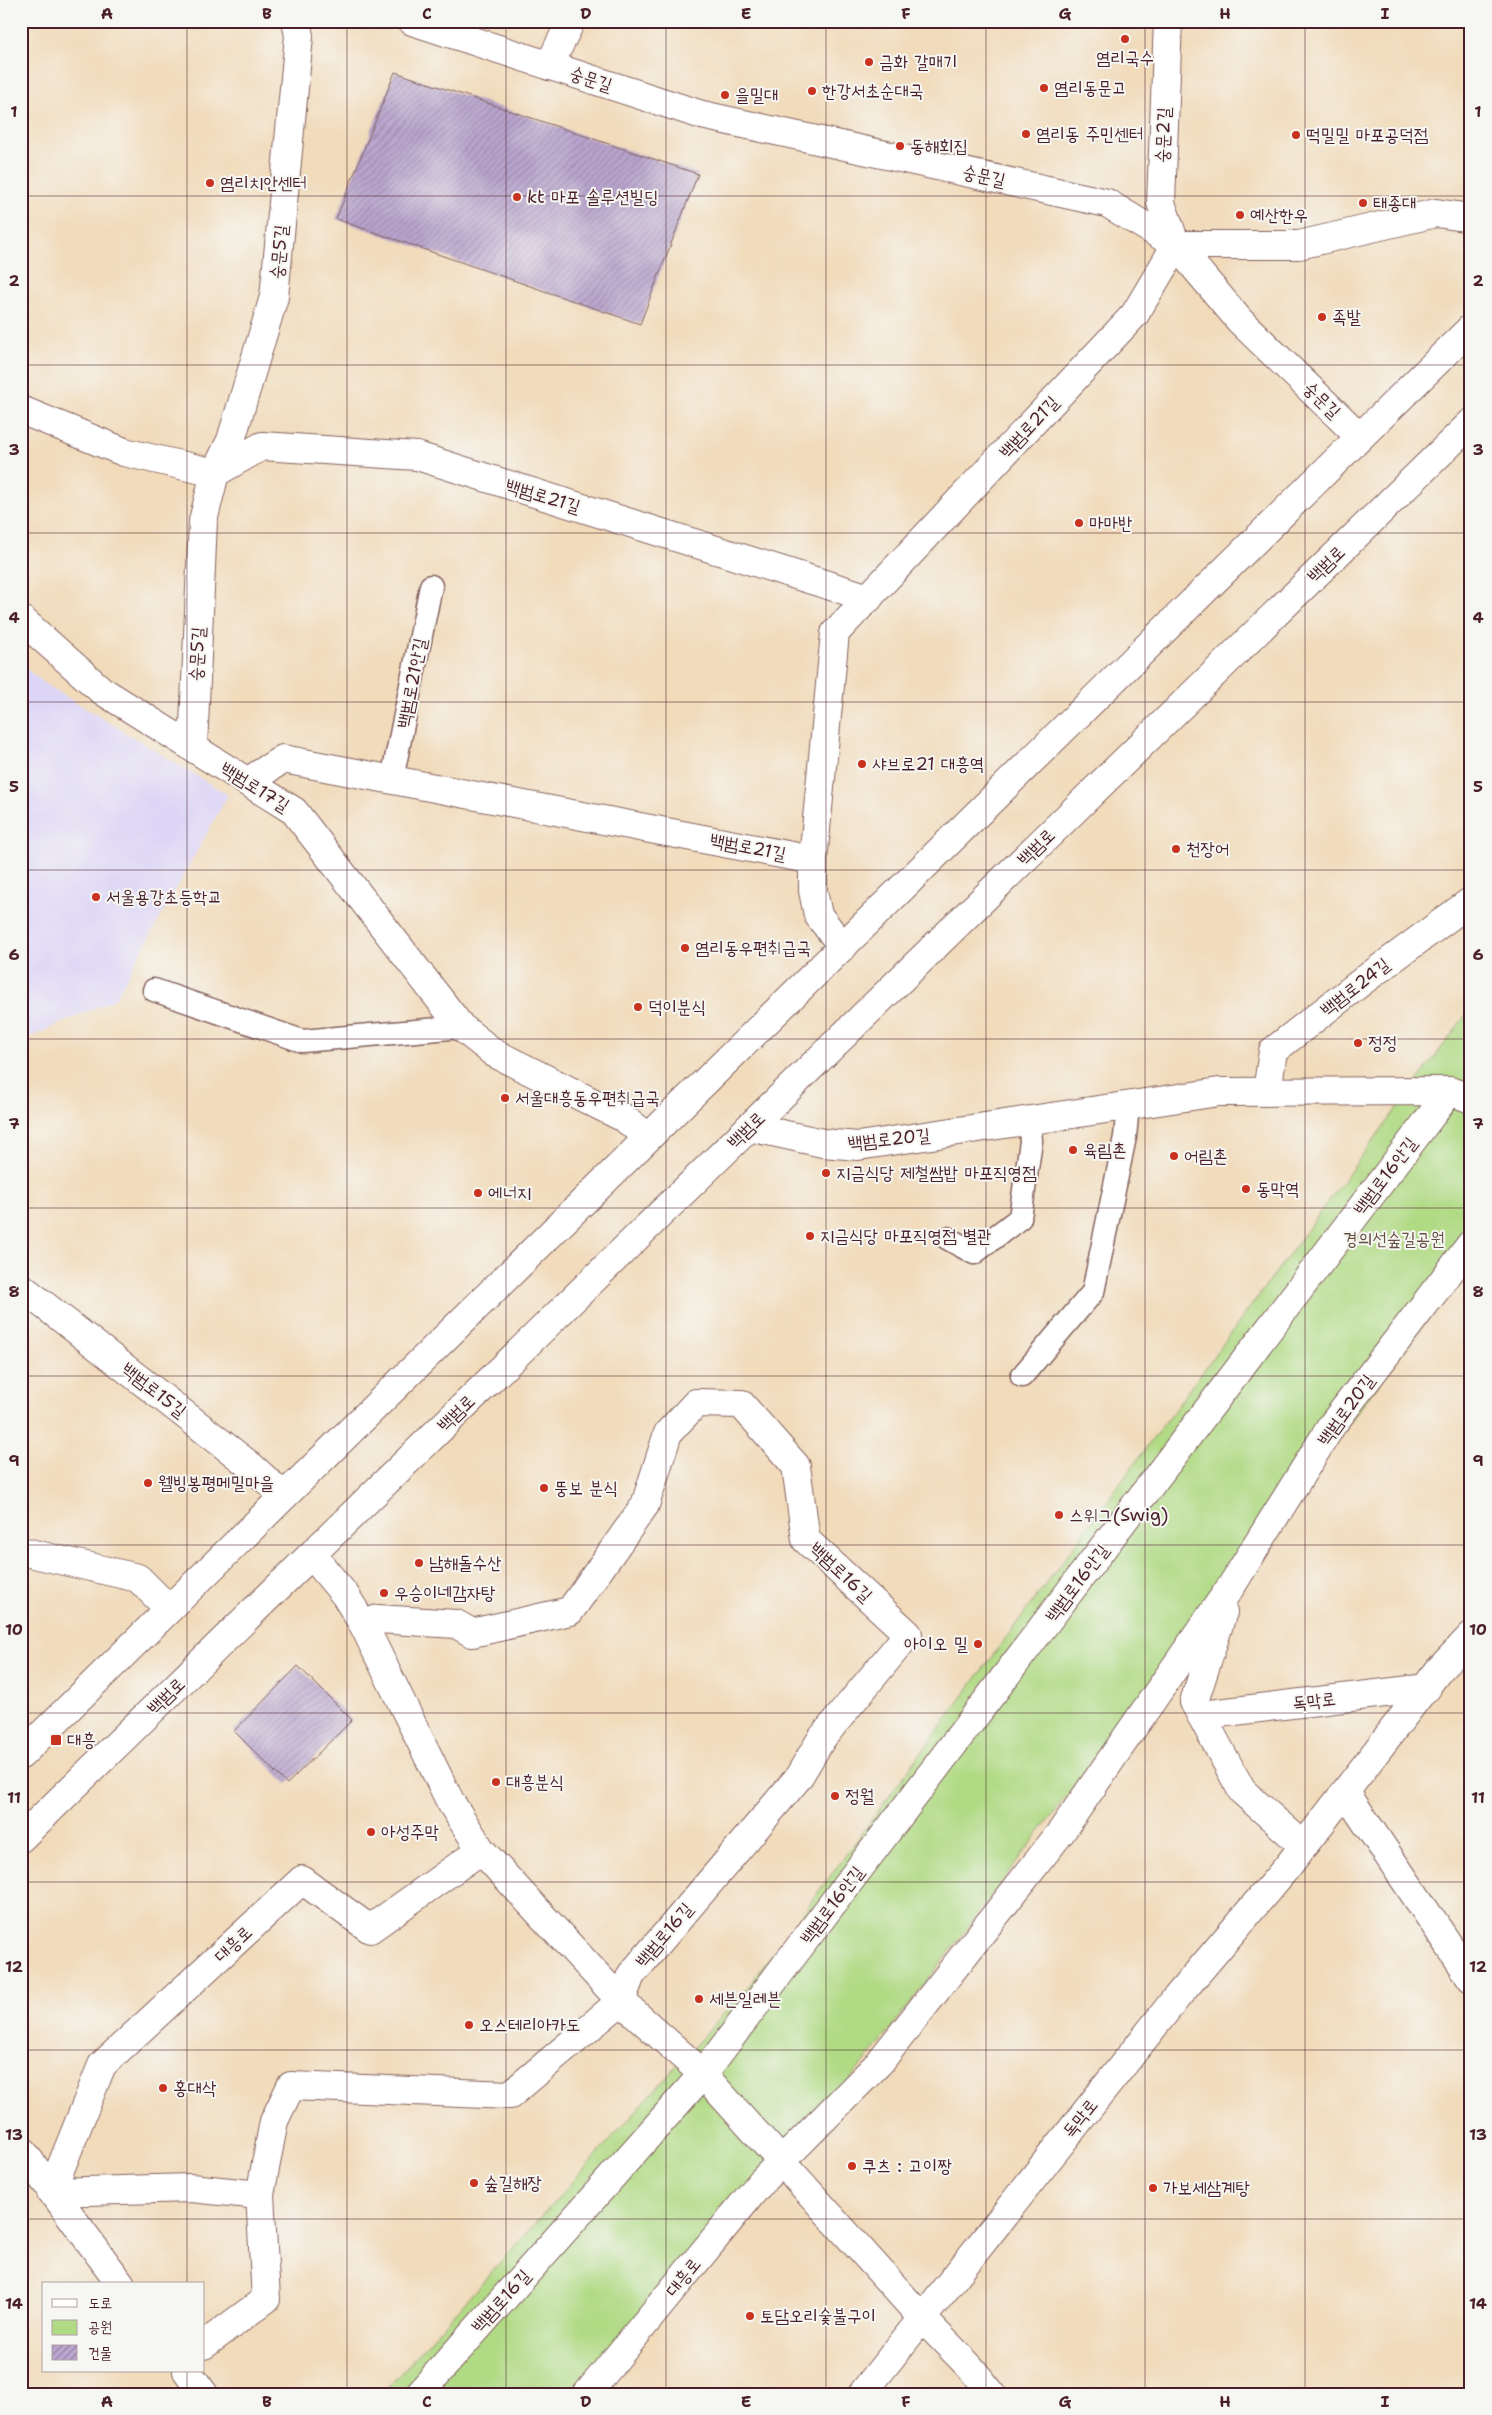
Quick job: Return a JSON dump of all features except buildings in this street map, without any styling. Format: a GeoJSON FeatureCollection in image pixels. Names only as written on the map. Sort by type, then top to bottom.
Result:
{"type":"FeatureCollection","features":[{"type":"Feature","properties":{"kind":"street","name":"숭문5길"},"geometry":{"type":"LineString","coordinates":[[193,748],[203,521],[215,473],[232,440],[274,297],[299,36],[296,21]]}},
{"type":"Feature","properties":{"kind":"street","name":"숭문길"},"geometry":{"type":"LineString","coordinates":[[412,21],[702,115],[1107,203],[1176,245],[1240,321],[1360,438]]}},
{"type":"Feature","properties":{"kind":"street"},"geometry":{"type":"LineString","coordinates":[[549,66],[571,21]]}},
{"type":"Feature","properties":{"kind":"street","name":"숭문2길"},"geometry":{"type":"LineString","coordinates":[[1168,21],[1160,203],[1176,245]]}},
{"type":"Feature","properties":{"kind":"street"},"geometry":{"type":"LineString","coordinates":[[1176,245],[1299,245],[1436,213],[1471,218]]}},
{"type":"Feature","properties":{"kind":"street","name":"백범로21길"},"geometry":{"type":"LineString","coordinates":[[843,946],[818,915],[813,891],[813,860],[835,633],[1135,314],[1176,245]]}},
{"type":"Feature","properties":{"kind":"street"},"geometry":{"type":"LineString","coordinates":[[21,1755],[1471,328]]}},
{"type":"Feature","properties":{"kind":"street"},"geometry":{"type":"LineString","coordinates":[[21,410],[124,452],[215,473]]}},
{"type":"Feature","properties":{"kind":"street","name":"백범로"},"geometry":{"type":"LineString","coordinates":[[25,1827],[312,1554],[1471,423]]}},
{"type":"Feature","properties":{"kind":"street","name":"백범로21길"},"geometry":{"type":"LineString","coordinates":[[215,473],[262,446],[417,456],[869,598]]}},
{"type":"Feature","properties":{"kind":"street","name":"백범로17길"},"geometry":{"type":"LineString","coordinates":[[21,619],[101,690],[294,810],[461,1027],[494,1053],[624,1118],[648,1137]]}},
{"type":"Feature","properties":{"kind":"street","name":"백범로21길"},"geometry":{"type":"LineString","coordinates":[[247,782],[283,759],[813,860]]}},
{"type":"Feature","properties":{"kind":"street","name":"백범로24길"},"geometry":{"type":"LineString","coordinates":[[1267,1092],[1273,1052],[1364,980],[1471,901]]}},
{"type":"Feature","properties":{"kind":"street","name":"백범로20길"},"geometry":{"type":"LineString","coordinates":[[749,1127],[823,1143],[858,1146],[1219,1092],[1460,1095]]}},
{"type":"Feature","properties":{"kind":"street","name":"백범로16안길"},"geometry":{"type":"LineString","coordinates":[[703,2074],[1460,1095]]}},
{"type":"Feature","properties":{"kind":"street","name":"백범로20길"},"geometry":{"type":"LineString","coordinates":[[1232,1585],[1332,1425],[1471,1244]]}},
{"type":"Feature","properties":{"kind":"street","name":"백범로15길"},"geometry":{"type":"LineString","coordinates":[[21,1287],[252,1467],[284,1496]]}},
{"type":"Feature","properties":{"kind":"street","name":"백범로16길"},"geometry":{"type":"LineString","coordinates":[[363,1624],[378,1619],[456,1624],[472,1633],[570,1611],[645,1505],[668,1433],[696,1403],[741,1404],[796,1466],[806,1540],[908,1634],[822,1738],[798,1778],[630,1975],[621,2001]]}},
{"type":"Feature","properties":{"kind":"street"},"geometry":{"type":"LineString","coordinates":[[21,1551],[138,1578],[169,1609]]}},
{"type":"Feature","properties":{"kind":"street"},"geometry":{"type":"LineString","coordinates":[[312,1554],[345,1595],[363,1624],[450,1801],[480,1850],[621,2001],[703,2074],[922,2318],[970,2367],[992,2394]]}},
{"type":"Feature","properties":{"kind":"street"},"geometry":{"type":"LineString","coordinates":[[780,2161],[879,2063],[1061,1832],[1232,1585]]}},
{"type":"Feature","properties":{"kind":"street"},"geometry":{"type":"LineString","coordinates":[[1232,1585],[1194,1702],[1242,1791],[1304,1846]]}},
{"type":"Feature","properties":{"kind":"street","name":"독막로"},"geometry":{"type":"LineString","coordinates":[[862,2394],[1176,1997],[1304,1846],[1439,1670],[1471,1636]]}},
{"type":"Feature","properties":{"kind":"street","name":"독막로"},"geometry":{"type":"LineString","coordinates":[[1201,1715],[1427,1688]]}},
{"type":"Feature","properties":{"kind":"street"},"geometry":{"type":"LineString","coordinates":[[1346,1793],[1471,1978]]}},
{"type":"Feature","properties":{"kind":"street","name":"대흥로"},"geometry":{"type":"LineString","coordinates":[[52,2192],[102,2065],[302,1880],[370,1929],[480,1850]]}},
{"type":"Feature","properties":{"kind":"street"},"geometry":{"type":"LineString","coordinates":[[205,2344],[266,2299],[260,2195],[274,2121],[291,2086],[510,2095],[621,2001]]}},
{"type":"Feature","properties":{"kind":"street","name":"백범로16길"},"geometry":{"type":"LineString","coordinates":[[418,2394],[703,2074]]}},
{"type":"Feature","properties":{"kind":"street"},"geometry":{"type":"LineString","coordinates":[[21,2149],[120,2282]]}},
{"type":"Feature","properties":{"kind":"street","name":"대흥로"},"geometry":{"type":"LineString","coordinates":[[587,2394],[780,2161]]}},
{"type":"Feature","properties":{"kind":"street"},"geometry":{"type":"LineString","coordinates":[[52,2192],[191,2188],[260,2195]]}},
{"type":"Feature","properties":{"kind":"street"},"geometry":{"type":"LineString","coordinates":[[188,2372],[204,2394]]}},
{"type":"Feature","properties":{"kind":"lane","name":"백범로21안길"},"geometry":{"type":"LineString","coordinates":[[392,779],[432,586]]}},
{"type":"Feature","properties":{"kind":"lane"},"geometry":{"type":"LineString","coordinates":[[154,990],[302,1041],[461,1027]]}},
{"type":"Feature","properties":{"kind":"lane"},"geometry":{"type":"LineString","coordinates":[[1022,1376],[1093,1292],[1125,1136],[1128,1106]]}},
{"type":"Feature","properties":{"kind":"lane"},"geometry":{"type":"LineString","coordinates":[[947,1238],[974,1253],[1020,1218],[1031,1141],[1029,1120]]}},
{"type":"Feature","properties":{"kind":"shaded area","name":"서울용강초등학교"},"geometry":{"type":"Polygon","coordinates":[[[21,665],[47,685],[228,795],[115,999],[21,1041],[21,665]]]}},
{"type":"Feature","properties":{"kind":"green space","name":"경의선숲길공원"},"geometry":{"type":"Polygon","coordinates":[[[1471,1008],[1471,1262],[874,2051],[584,2394],[382,2394],[752,1982],[1471,1008]]]}},
{"type":"Feature","properties":{"kind":"place","name":"염리국수"},"geometry":{"type":"Point","coordinates":[1125,39]}},
{"type":"Feature","properties":{"kind":"place","name":"금화 갈매기"},"geometry":{"type":"Point","coordinates":[869,62]}},
{"type":"Feature","properties":{"kind":"place","name":"염리동문고"},"geometry":{"type":"Point","coordinates":[1044,88]}},
{"type":"Feature","properties":{"kind":"place","name":"한강서초순대국"},"geometry":{"type":"Point","coordinates":[812,91]}},
{"type":"Feature","properties":{"kind":"place","name":"을밀대"},"geometry":{"type":"Point","coordinates":[725,95]}},
{"type":"Feature","properties":{"kind":"place","name":"염리동 주민센터"},"geometry":{"type":"Point","coordinates":[1026,134]}},
{"type":"Feature","properties":{"kind":"place","name":"떡밀밀 마포공덕점"},"geometry":{"type":"Point","coordinates":[1296,135]}},
{"type":"Feature","properties":{"kind":"place","name":"동해회집"},"geometry":{"type":"Point","coordinates":[900,146]}},
{"type":"Feature","properties":{"kind":"place","name":"염리치안센터"},"geometry":{"type":"Point","coordinates":[210,183]}},
{"type":"Feature","properties":{"kind":"place","name":"kt 마포 솔루션빌딩"},"geometry":{"type":"Point","coordinates":[517,197]}},
{"type":"Feature","properties":{"kind":"place","name":"태종대"},"geometry":{"type":"Point","coordinates":[1363,203]}},
{"type":"Feature","properties":{"kind":"place","name":"예산한우"},"geometry":{"type":"Point","coordinates":[1240,215]}},
{"type":"Feature","properties":{"kind":"place","name":"족발"},"geometry":{"type":"Point","coordinates":[1322,317]}},
{"type":"Feature","properties":{"kind":"place","name":"마마반"},"geometry":{"type":"Point","coordinates":[1079,523]}},
{"type":"Feature","properties":{"kind":"place","name":"샤브로21 대흥역"},"geometry":{"type":"Point","coordinates":[862,764]}},
{"type":"Feature","properties":{"kind":"place","name":"천장어"},"geometry":{"type":"Point","coordinates":[1176,849]}},
{"type":"Feature","properties":{"kind":"place","name":"서울용강초등학교"},"geometry":{"type":"Point","coordinates":[96,897]}},
{"type":"Feature","properties":{"kind":"place","name":"염리동우편취급국"},"geometry":{"type":"Point","coordinates":[685,948]}},
{"type":"Feature","properties":{"kind":"place","name":"덕이분식"},"geometry":{"type":"Point","coordinates":[638,1007]}},
{"type":"Feature","properties":{"kind":"place","name":"정정"},"geometry":{"type":"Point","coordinates":[1358,1043]}},
{"type":"Feature","properties":{"kind":"place","name":"서울대흥동우편취급국"},"geometry":{"type":"Point","coordinates":[505,1098]}},
{"type":"Feature","properties":{"kind":"place","name":"육림촌"},"geometry":{"type":"Point","coordinates":[1073,1150]}},
{"type":"Feature","properties":{"kind":"place","name":"어림촌"},"geometry":{"type":"Point","coordinates":[1174,1156]}},
{"type":"Feature","properties":{"kind":"place","name":"지금식당 제철쌈밥 마포직영점"},"geometry":{"type":"Point","coordinates":[826,1173]}},
{"type":"Feature","properties":{"kind":"place","name":"동막역"},"geometry":{"type":"Point","coordinates":[1246,1189]}},
{"type":"Feature","properties":{"kind":"place","name":"에너지"},"geometry":{"type":"Point","coordinates":[478,1193]}},
{"type":"Feature","properties":{"kind":"place","name":"지금식당 마포직영점 별관"},"geometry":{"type":"Point","coordinates":[810,1236]}},
{"type":"Feature","properties":{"kind":"place","name":"웰빙봉평메밀마을"},"geometry":{"type":"Point","coordinates":[148,1483]}},
{"type":"Feature","properties":{"kind":"place","name":"뚱보 분식"},"geometry":{"type":"Point","coordinates":[544,1488]}},
{"type":"Feature","properties":{"kind":"place","name":"스위그(Swig)"},"geometry":{"type":"Point","coordinates":[1059,1515]}},
{"type":"Feature","properties":{"kind":"place","name":"남해돌수산"},"geometry":{"type":"Point","coordinates":[419,1563]}},
{"type":"Feature","properties":{"kind":"place","name":"우승이네감자탕"},"geometry":{"type":"Point","coordinates":[384,1593]}},
{"type":"Feature","properties":{"kind":"place","name":"아이오 밀"},"geometry":{"type":"Point","coordinates":[978,1644]}},
{"type":"Feature","properties":{"kind":"place","name":"대흥"},"geometry":{"type":"Point","coordinates":[56,1740]}},
{"type":"Feature","properties":{"kind":"place","name":"대흥분식"},"geometry":{"type":"Point","coordinates":[496,1782]}},
{"type":"Feature","properties":{"kind":"place","name":"정월"},"geometry":{"type":"Point","coordinates":[835,1796]}},
{"type":"Feature","properties":{"kind":"place","name":"아성주막"},"geometry":{"type":"Point","coordinates":[371,1832]}},
{"type":"Feature","properties":{"kind":"place","name":"세븐일레븐"},"geometry":{"type":"Point","coordinates":[699,1999]}},
{"type":"Feature","properties":{"kind":"place","name":"오스테리아카도"},"geometry":{"type":"Point","coordinates":[469,2025]}},
{"type":"Feature","properties":{"kind":"place","name":"홍대삭"},"geometry":{"type":"Point","coordinates":[163,2088]}},
{"type":"Feature","properties":{"kind":"place","name":"쿠츠 : 고이짱"},"geometry":{"type":"Point","coordinates":[852,2166]}},
{"type":"Feature","properties":{"kind":"place","name":"숲길해장"},"geometry":{"type":"Point","coordinates":[474,2183]}},
{"type":"Feature","properties":{"kind":"place","name":"가보세삼계탕"},"geometry":{"type":"Point","coordinates":[1153,2188]}},
{"type":"Feature","properties":{"kind":"place","name":"토담오리숯불구이"},"geometry":{"type":"Point","coordinates":[750,2316]}}]}
